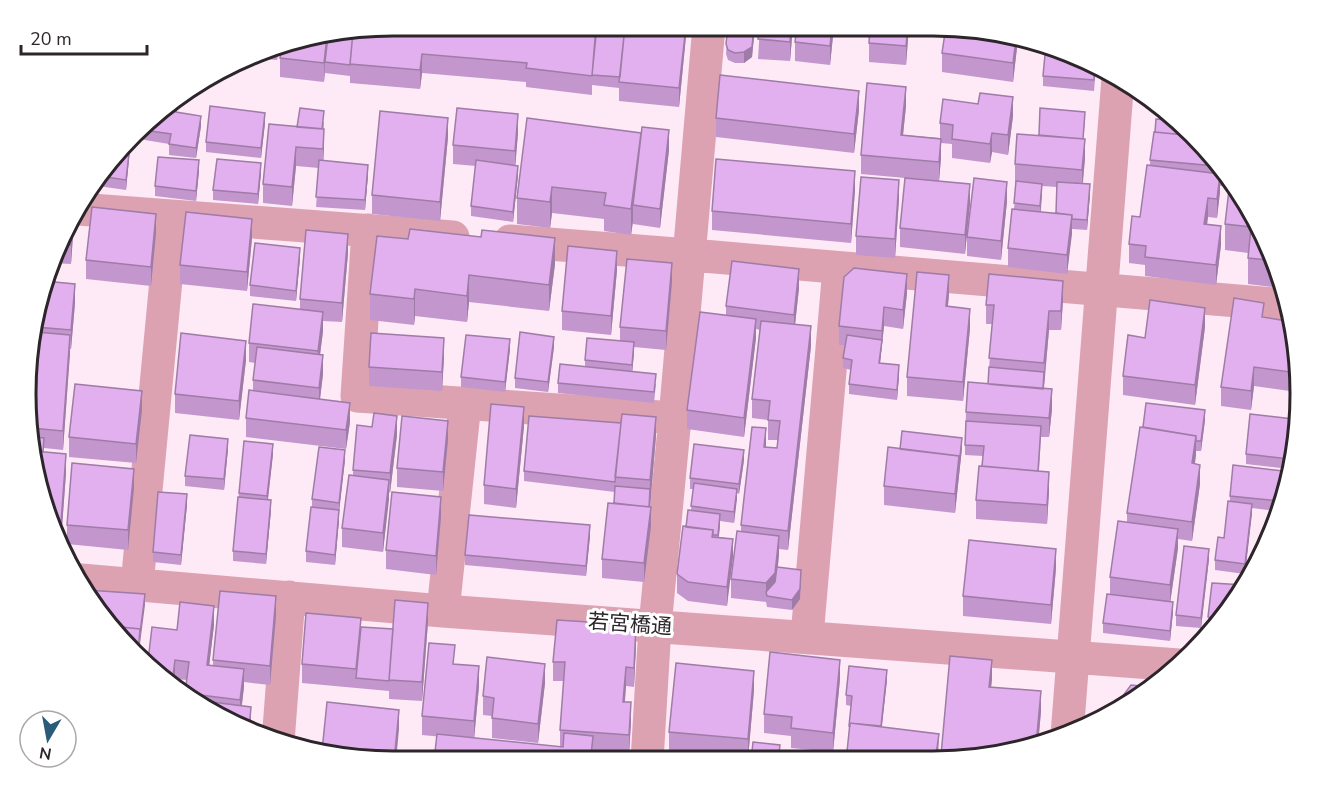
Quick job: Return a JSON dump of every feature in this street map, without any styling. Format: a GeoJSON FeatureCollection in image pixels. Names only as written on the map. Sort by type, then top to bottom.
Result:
{"type":"FeatureCollection","features":[{"type":"Feature","properties":{"kind":"street"},"geometry":{"type":"LineString","coordinates":[[648,751],[655,626],[708,36]]}},
{"type":"Feature","properties":{"kind":"street"},"geometry":{"type":"LineString","coordinates":[[1068,724],[1117,88]]}},
{"type":"Feature","properties":{"kind":"street"},"geometry":{"type":"LineString","coordinates":[[87,210],[688,254],[1279,304]]}},
{"type":"Feature","properties":{"kind":"street"},"geometry":{"type":"LineString","coordinates":[[137,585],[172,217]]}},
{"type":"Feature","properties":{"kind":"street"},"geometry":{"type":"LineString","coordinates":[[368,230],[357,396],[675,418]]}},
{"type":"Feature","properties":{"kind":"street"},"geometry":{"type":"LineString","coordinates":[[807,636],[839,268]]}},
{"type":"Feature","properties":{"kind":"street"},"geometry":{"type":"LineString","coordinates":[[443,611],[465,403]]}},
{"type":"Feature","properties":{"kind":"street","name":"若宮橋通"},"geometry":{"type":"LineString","coordinates":[[89,581],[443,611],[807,636],[1073,659],[1165,664]]}},
{"type":"Feature","properties":{"kind":"street"},"geometry":{"type":"LineString","coordinates":[[279,732],[289,597]]}},
{"type":"Feature","properties":{"kind":"building"},"geometry":{"type":"Polygon","coordinates":[[[394,36],[595,36],[592,76],[526,68],[527,63],[422,54],[420,70],[350,64],[352,39],[394,36]]]}},
{"type":"Feature","properties":{"kind":"building"},"geometry":{"type":"Polygon","coordinates":[[[596,36],[624,36],[620,77],[592,75],[596,36]]]}},
{"type":"Feature","properties":{"kind":"building"},"geometry":{"type":"Polygon","coordinates":[[[624,36],[685,36],[679,88],[619,82],[624,36]]]}},
{"type":"Feature","properties":{"kind":"building"},"geometry":{"type":"Polygon","coordinates":[[[727,36],[753,36],[752,47],[744,52],[735,53],[728,50],[727,36]]]}},
{"type":"Feature","properties":{"kind":"building"},"geometry":{"type":"Polygon","coordinates":[[[758,36],[790,36],[790,42],[758,39],[758,36]]]}},
{"type":"Feature","properties":{"kind":"building"},"geometry":{"type":"Polygon","coordinates":[[[796,36],[831,36],[830,46],[795,42],[796,36]]]}},
{"type":"Feature","properties":{"kind":"building"},"geometry":{"type":"Polygon","coordinates":[[[869,36],[907,36],[906,46],[869,43],[869,36]]]}},
{"type":"Feature","properties":{"kind":"building"},"geometry":{"type":"Polygon","coordinates":[[[944,36],[979,39],[1015,46],[1013,63],[942,53],[944,36]]]}},
{"type":"Feature","properties":{"kind":"building"},"geometry":{"type":"Polygon","coordinates":[[[352,39],[350,65],[325,62],[327,42],[352,39]]]}},
{"type":"Feature","properties":{"kind":"building"},"geometry":{"type":"Polygon","coordinates":[[[326,43],[324,63],[280,58],[280,55],[326,43]]]}},
{"type":"Feature","properties":{"kind":"building"},"geometry":{"type":"Polygon","coordinates":[[[1045,54],[1094,75],[1094,80],[1043,76],[1045,54]]]}},
{"type":"Feature","properties":{"kind":"building"},"geometry":{"type":"Polygon","coordinates":[[[720,75],[859,91],[854,134],[716,118],[720,75]]]}},
{"type":"Feature","properties":{"kind":"building"},"geometry":{"type":"Polygon","coordinates":[[[867,83],[906,87],[901,135],[941,139],[939,162],[861,155],[867,83]]]}},
{"type":"Feature","properties":{"kind":"building"},"geometry":{"type":"Polygon","coordinates":[[[980,93],[1013,97],[1008,135],[992,133],[990,144],[952,139],[953,125],[940,123],[943,99],[978,104],[980,93]]]}},
{"type":"Feature","properties":{"kind":"building"},"geometry":{"type":"Polygon","coordinates":[[[210,106],[265,113],[261,148],[206,142],[210,106]]]}},
{"type":"Feature","properties":{"kind":"building"},"geometry":{"type":"Polygon","coordinates":[[[300,108],[324,111],[322,129],[297,127],[300,108]]]}},
{"type":"Feature","properties":{"kind":"building"},"geometry":{"type":"Polygon","coordinates":[[[457,108],[518,114],[515,151],[453,145],[457,108]]]}},
{"type":"Feature","properties":{"kind":"building"},"geometry":{"type":"Polygon","coordinates":[[[1040,108],[1085,112],[1083,139],[1039,135],[1040,108]]]}},
{"type":"Feature","properties":{"kind":"building"},"geometry":{"type":"Polygon","coordinates":[[[176,110],[176,112],[201,116],[196,148],[169,144],[171,134],[151,131],[176,110]]]}},
{"type":"Feature","properties":{"kind":"building"},"geometry":{"type":"Polygon","coordinates":[[[380,111],[448,118],[440,202],[372,195],[380,111]]]}},
{"type":"Feature","properties":{"kind":"building"},"geometry":{"type":"Polygon","coordinates":[[[527,118],[641,133],[631,209],[604,205],[606,193],[552,187],[550,202],[517,198],[527,118]]]}},
{"type":"Feature","properties":{"kind":"building"},"geometry":{"type":"Polygon","coordinates":[[[1156,119],[1161,119],[1178,134],[1155,132],[1156,119]]]}},
{"type":"Feature","properties":{"kind":"building"},"geometry":{"type":"Polygon","coordinates":[[[269,124],[324,129],[323,149],[296,147],[292,187],[263,184],[269,124]]]}},
{"type":"Feature","properties":{"kind":"building"},"geometry":{"type":"Polygon","coordinates":[[[642,127],[669,130],[660,209],[633,205],[642,127]]]}},
{"type":"Feature","properties":{"kind":"building"},"geometry":{"type":"Polygon","coordinates":[[[1154,132],[1178,134],[1207,165],[1150,160],[1154,132]]]}},
{"type":"Feature","properties":{"kind":"building"},"geometry":{"type":"Polygon","coordinates":[[[1017,134],[1085,139],[1082,170],[1015,164],[1017,134]]]}},
{"type":"Feature","properties":{"kind":"building"},"geometry":{"type":"Polygon","coordinates":[[[129,154],[126,180],[109,177],[129,154]]]}},
{"type":"Feature","properties":{"kind":"building"},"geometry":{"type":"Polygon","coordinates":[[[158,157],[199,160],[196,191],[155,186],[158,157]]]}},
{"type":"Feature","properties":{"kind":"building"},"geometry":{"type":"Polygon","coordinates":[[[217,159],[261,163],[258,194],[213,190],[217,159]]]}},
{"type":"Feature","properties":{"kind":"building"},"geometry":{"type":"Polygon","coordinates":[[[716,159],[855,171],[851,224],[712,211],[716,159]]]}},
{"type":"Feature","properties":{"kind":"building"},"geometry":{"type":"Polygon","coordinates":[[[319,160],[368,165],[365,200],[316,197],[319,160]]]}},
{"type":"Feature","properties":{"kind":"building"},"geometry":{"type":"Polygon","coordinates":[[[476,160],[518,166],[513,212],[471,206],[476,160]]]}},
{"type":"Feature","properties":{"kind":"building"},"geometry":{"type":"Polygon","coordinates":[[[1147,165],[1214,173],[1219,180],[1217,199],[1208,198],[1204,224],[1221,226],[1216,265],[1145,257],[1146,246],[1129,244],[1132,216],[1140,217],[1147,165]]]}},
{"type":"Feature","properties":{"kind":"building"},"geometry":{"type":"Polygon","coordinates":[[[861,177],[899,180],[895,239],[856,236],[861,177]]]}},
{"type":"Feature","properties":{"kind":"building"},"geometry":{"type":"Polygon","coordinates":[[[905,178],[970,184],[965,235],[900,228],[905,178]]]}},
{"type":"Feature","properties":{"kind":"building"},"geometry":{"type":"Polygon","coordinates":[[[974,178],[1007,182],[1001,241],[967,237],[974,178]]]}},
{"type":"Feature","properties":{"kind":"building"},"geometry":{"type":"Polygon","coordinates":[[[1016,181],[1042,184],[1040,206],[1014,203],[1016,181]]]}},
{"type":"Feature","properties":{"kind":"building"},"geometry":{"type":"Polygon","coordinates":[[[1057,182],[1090,184],[1087,220],[1072,219],[1072,215],[1056,213],[1057,182]]]}},
{"type":"Feature","properties":{"kind":"building"},"geometry":{"type":"Polygon","coordinates":[[[1229,193],[1248,227],[1225,224],[1229,193]]]}},
{"type":"Feature","properties":{"kind":"building"},"geometry":{"type":"Polygon","coordinates":[[[92,207],[156,214],[151,267],[86,260],[92,207]]]}},
{"type":"Feature","properties":{"kind":"building"},"geometry":{"type":"Polygon","coordinates":[[[1012,209],[1072,215],[1067,255],[1008,248],[1012,209]]]}},
{"type":"Feature","properties":{"kind":"building"},"geometry":{"type":"Polygon","coordinates":[[[186,212],[252,219],[247,272],[180,265],[186,212]]]}},
{"type":"Feature","properties":{"kind":"building"},"geometry":{"type":"Polygon","coordinates":[[[410,229],[481,237],[482,230],[555,238],[549,285],[469,275],[467,296],[415,289],[414,299],[370,294],[377,236],[408,239],[410,229]]]}},
{"type":"Feature","properties":{"kind":"building"},"geometry":{"type":"Polygon","coordinates":[[[306,230],[348,234],[342,303],[300,299],[306,230]]]}},
{"type":"Feature","properties":{"kind":"building"},"geometry":{"type":"Polygon","coordinates":[[[1251,231],[1264,260],[1248,258],[1251,231]]]}},
{"type":"Feature","properties":{"kind":"building"},"geometry":{"type":"Polygon","coordinates":[[[255,243],[300,248],[296,291],[250,285],[255,243]]]}},
{"type":"Feature","properties":{"kind":"building"},"geometry":{"type":"Polygon","coordinates":[[[568,246],[617,251],[611,316],[562,311],[568,246]]]}},
{"type":"Feature","properties":{"kind":"building"},"geometry":{"type":"Polygon","coordinates":[[[627,259],[672,263],[666,331],[620,327],[627,259]]]}},
{"type":"Feature","properties":{"kind":"building"},"geometry":{"type":"Polygon","coordinates":[[[732,261],[799,269],[794,315],[726,306],[732,261]]]}},
{"type":"Feature","properties":{"kind":"building"},"geometry":{"type":"Polygon","coordinates":[[[854,268],[907,274],[903,310],[884,307],[882,331],[839,326],[844,277],[854,268]]]}},
{"type":"Feature","properties":{"kind":"building"},"geometry":{"type":"Polygon","coordinates":[[[917,272],[949,275],[946,306],[970,309],[963,382],[907,377],[917,272]]]}},
{"type":"Feature","properties":{"kind":"building"},"geometry":{"type":"Polygon","coordinates":[[[989,274],[1063,281],[1061,311],[1049,311],[1044,363],[989,358],[994,305],[986,305],[989,274]]]}},
{"type":"Feature","properties":{"kind":"building"},"geometry":{"type":"Polygon","coordinates":[[[54,282],[75,284],[71,330],[42,328],[54,282]]]}},
{"type":"Feature","properties":{"kind":"building"},"geometry":{"type":"Polygon","coordinates":[[[1234,298],[1264,303],[1262,317],[1282,320],[1289,372],[1254,367],[1251,391],[1221,387],[1234,298]]]}},
{"type":"Feature","properties":{"kind":"building"},"geometry":{"type":"Polygon","coordinates":[[[1150,300],[1205,308],[1195,385],[1123,376],[1128,335],[1145,338],[1150,300]]]}},
{"type":"Feature","properties":{"kind":"building"},"geometry":{"type":"Polygon","coordinates":[[[253,304],[323,312],[318,351],[249,343],[253,304]]]}},
{"type":"Feature","properties":{"kind":"building"},"geometry":{"type":"Polygon","coordinates":[[[700,312],[756,319],[744,418],[687,410],[700,312]]]}},
{"type":"Feature","properties":{"kind":"building"},"geometry":{"type":"Polygon","coordinates":[[[761,321],[811,326],[788,531],[741,525],[752,427],[766,428],[764,447],[777,448],[780,421],[768,420],[770,401],[752,399],[761,321]]]}},
{"type":"Feature","properties":{"kind":"building"},"geometry":{"type":"Polygon","coordinates":[[[42,332],[70,335],[63,431],[38,429],[36,394],[42,332]]]}},
{"type":"Feature","properties":{"kind":"building"},"geometry":{"type":"Polygon","coordinates":[[[520,332],[554,337],[548,382],[515,378],[520,332]]]}},
{"type":"Feature","properties":{"kind":"building"},"geometry":{"type":"Polygon","coordinates":[[[181,333],[246,341],[239,401],[175,394],[181,333]]]}},
{"type":"Feature","properties":{"kind":"building"},"geometry":{"type":"Polygon","coordinates":[[[371,333],[444,338],[442,372],[369,367],[371,333]]]}},
{"type":"Feature","properties":{"kind":"building"},"geometry":{"type":"Polygon","coordinates":[[[466,335],[510,339],[505,382],[461,377],[466,335]]]}},
{"type":"Feature","properties":{"kind":"building"},"geometry":{"type":"Polygon","coordinates":[[[847,335],[882,340],[879,363],[899,365],[897,390],[849,384],[852,360],[843,358],[847,335]]]}},
{"type":"Feature","properties":{"kind":"building"},"geometry":{"type":"Polygon","coordinates":[[[587,338],[634,342],[632,365],[585,360],[587,338]]]}},
{"type":"Feature","properties":{"kind":"building"},"geometry":{"type":"Polygon","coordinates":[[[257,347],[323,355],[319,388],[253,380],[257,347]]]}},
{"type":"Feature","properties":{"kind":"building"},"geometry":{"type":"Polygon","coordinates":[[[560,364],[656,374],[654,392],[558,383],[560,364]]]}},
{"type":"Feature","properties":{"kind":"building"},"geometry":{"type":"Polygon","coordinates":[[[989,367],[1044,372],[1043,389],[988,384],[989,367]]]}},
{"type":"Feature","properties":{"kind":"building"},"geometry":{"type":"Polygon","coordinates":[[[968,382],[1052,389],[1049,418],[966,412],[968,382]]]}},
{"type":"Feature","properties":{"kind":"building"},"geometry":{"type":"Polygon","coordinates":[[[75,384],[142,391],[136,444],[69,437],[75,384]]]}},
{"type":"Feature","properties":{"kind":"building"},"geometry":{"type":"Polygon","coordinates":[[[249,390],[350,403],[346,430],[246,418],[249,390]]]}},
{"type":"Feature","properties":{"kind":"building"},"geometry":{"type":"Polygon","coordinates":[[[1146,403],[1205,410],[1201,441],[1196,441],[1196,436],[1143,427],[1146,403]]]}},
{"type":"Feature","properties":{"kind":"building"},"geometry":{"type":"Polygon","coordinates":[[[491,404],[524,407],[516,489],[484,485],[491,404]]]}},
{"type":"Feature","properties":{"kind":"building"},"geometry":{"type":"Polygon","coordinates":[[[374,413],[397,416],[390,473],[353,470],[357,425],[372,427],[374,413]]]}},
{"type":"Feature","properties":{"kind":"building"},"geometry":{"type":"Polygon","coordinates":[[[622,414],[656,417],[650,480],[615,477],[622,414]]]}},
{"type":"Feature","properties":{"kind":"building"},"geometry":{"type":"Polygon","coordinates":[[[1250,414],[1289,419],[1284,458],[1246,454],[1250,414]]]}},
{"type":"Feature","properties":{"kind":"building"},"geometry":{"type":"Polygon","coordinates":[[[402,416],[448,421],[443,472],[397,468],[402,416]]]}},
{"type":"Feature","properties":{"kind":"building"},"geometry":{"type":"Polygon","coordinates":[[[529,416],[621,423],[615,482],[524,471],[529,416]]]}},
{"type":"Feature","properties":{"kind":"building"},"geometry":{"type":"Polygon","coordinates":[[[966,421],[1041,426],[1038,471],[982,466],[984,446],[965,445],[966,421]]]}},
{"type":"Feature","properties":{"kind":"building"},"geometry":{"type":"Polygon","coordinates":[[[1140,427],[1196,436],[1192,463],[1200,465],[1192,522],[1127,513],[1140,427]]]}},
{"type":"Feature","properties":{"kind":"building"},"geometry":{"type":"Polygon","coordinates":[[[902,431],[962,438],[959,465],[959,456],[900,449],[902,431]]]}},
{"type":"Feature","properties":{"kind":"building"},"geometry":{"type":"Polygon","coordinates":[[[190,435],[228,439],[224,479],[185,476],[190,435]]]}},
{"type":"Feature","properties":{"kind":"building"},"geometry":{"type":"Polygon","coordinates":[[[39,438],[44,438],[43,452],[41,452],[39,438]]]}},
{"type":"Feature","properties":{"kind":"building"},"geometry":{"type":"Polygon","coordinates":[[[244,441],[273,444],[267,496],[239,493],[244,441]]]}},
{"type":"Feature","properties":{"kind":"building"},"geometry":{"type":"Polygon","coordinates":[[[694,444],[744,450],[739,484],[690,478],[694,444]]]}},
{"type":"Feature","properties":{"kind":"building"},"geometry":{"type":"Polygon","coordinates":[[[319,447],[345,450],[339,503],[312,499],[319,447]]]}},
{"type":"Feature","properties":{"kind":"building"},"geometry":{"type":"Polygon","coordinates":[[[888,447],[959,456],[955,494],[884,486],[888,447]]]}},
{"type":"Feature","properties":{"kind":"building"},"geometry":{"type":"Polygon","coordinates":[[[41,452],[66,454],[61,524],[48,486],[41,452]]]}},
{"type":"Feature","properties":{"kind":"building"},"geometry":{"type":"Polygon","coordinates":[[[72,463],[134,469],[128,530],[67,525],[72,463]]]}},
{"type":"Feature","properties":{"kind":"building"},"geometry":{"type":"Polygon","coordinates":[[[1233,465],[1281,471],[1273,500],[1230,496],[1233,465]]]}},
{"type":"Feature","properties":{"kind":"building"},"geometry":{"type":"Polygon","coordinates":[[[979,466],[1049,472],[1047,505],[976,500],[979,466]]]}},
{"type":"Feature","properties":{"kind":"building"},"geometry":{"type":"Polygon","coordinates":[[[349,475],[389,480],[383,533],[342,528],[349,475]]]}},
{"type":"Feature","properties":{"kind":"building"},"geometry":{"type":"Polygon","coordinates":[[[694,483],[737,489],[734,512],[691,506],[694,483]]]}},
{"type":"Feature","properties":{"kind":"building"},"geometry":{"type":"Polygon","coordinates":[[[615,486],[650,489],[649,507],[614,503],[615,486]]]}},
{"type":"Feature","properties":{"kind":"building"},"geometry":{"type":"Polygon","coordinates":[[[158,492],[187,494],[181,555],[153,552],[158,492]]]}},
{"type":"Feature","properties":{"kind":"building"},"geometry":{"type":"Polygon","coordinates":[[[392,492],[441,497],[436,556],[386,550],[392,492]]]}},
{"type":"Feature","properties":{"kind":"building"},"geometry":{"type":"Polygon","coordinates":[[[238,497],[271,500],[266,554],[233,551],[238,497]]]}},
{"type":"Feature","properties":{"kind":"building"},"geometry":{"type":"Polygon","coordinates":[[[1228,501],[1252,504],[1245,564],[1215,560],[1218,537],[1224,538],[1228,501]]]}},
{"type":"Feature","properties":{"kind":"building"},"geometry":{"type":"Polygon","coordinates":[[[608,503],[651,507],[644,563],[602,559],[608,503]]]}},
{"type":"Feature","properties":{"kind":"building"},"geometry":{"type":"Polygon","coordinates":[[[311,507],[339,510],[335,555],[306,551],[311,507]]]}},
{"type":"Feature","properties":{"kind":"building"},"geometry":{"type":"Polygon","coordinates":[[[688,510],[720,514],[718,535],[713,535],[713,530],[686,527],[688,510]]]}},
{"type":"Feature","properties":{"kind":"building"},"geometry":{"type":"Polygon","coordinates":[[[469,515],[590,525],[586,566],[465,555],[469,515]]]}},
{"type":"Feature","properties":{"kind":"building"},"geometry":{"type":"Polygon","coordinates":[[[1118,521],[1178,529],[1170,585],[1110,577],[1118,521]]]}},
{"type":"Feature","properties":{"kind":"building"},"geometry":{"type":"Polygon","coordinates":[[[683,526],[713,530],[712,537],[733,539],[727,587],[688,582],[677,574],[683,526]]]}},
{"type":"Feature","properties":{"kind":"building"},"geometry":{"type":"Polygon","coordinates":[[[737,531],[779,536],[775,573],[766,583],[731,579],[737,531]]]}},
{"type":"Feature","properties":{"kind":"building"},"geometry":{"type":"Polygon","coordinates":[[[969,540],[1056,549],[1051,605],[963,596],[969,540]]]}},
{"type":"Feature","properties":{"kind":"building"},"geometry":{"type":"Polygon","coordinates":[[[1184,546],[1209,549],[1201,618],[1176,615],[1184,546]]]}},
{"type":"Feature","properties":{"kind":"building"},"geometry":{"type":"Polygon","coordinates":[[[777,567],[801,570],[800,589],[792,600],[767,596],[766,592],[775,582],[777,567]]]}},
{"type":"Feature","properties":{"kind":"building"},"geometry":{"type":"Polygon","coordinates":[[[1212,583],[1235,584],[1216,611],[1211,618],[1208,617],[1212,583]]]}},
{"type":"Feature","properties":{"kind":"building"},"geometry":{"type":"Polygon","coordinates":[[[95,591],[145,594],[140,633],[140,629],[124,627],[95,591]]]}},
{"type":"Feature","properties":{"kind":"building"},"geometry":{"type":"Polygon","coordinates":[[[220,591],[276,596],[270,666],[213,660],[220,591]]]}},
{"type":"Feature","properties":{"kind":"building"},"geometry":{"type":"Polygon","coordinates":[[[1107,594],[1173,602],[1170,631],[1103,623],[1107,594]]]}},
{"type":"Feature","properties":{"kind":"building"},"geometry":{"type":"Polygon","coordinates":[[[395,600],[428,603],[422,682],[389,680],[395,600]]]}},
{"type":"Feature","properties":{"kind":"building"},"geometry":{"type":"Polygon","coordinates":[[[180,602],[214,606],[207,665],[244,669],[240,700],[202,695],[186,684],[189,662],[175,660],[173,675],[149,653],[152,627],[177,630],[180,602]]]}},
{"type":"Feature","properties":{"kind":"building"},"geometry":{"type":"Polygon","coordinates":[[[306,613],[361,618],[356,669],[302,664],[306,613]]]}},
{"type":"Feature","properties":{"kind":"building"},"geometry":{"type":"Polygon","coordinates":[[[557,620],[636,625],[634,668],[626,667],[623,702],[631,702],[629,735],[560,730],[565,662],[553,662],[557,620]]]}},
{"type":"Feature","properties":{"kind":"building"},"geometry":{"type":"Polygon","coordinates":[[[124,627],[140,629],[139,644],[124,627]]]}},
{"type":"Feature","properties":{"kind":"building"},"geometry":{"type":"Polygon","coordinates":[[[361,627],[393,629],[389,681],[356,678],[361,627]]]}},
{"type":"Feature","properties":{"kind":"building"},"geometry":{"type":"Polygon","coordinates":[[[429,643],[455,645],[453,664],[479,666],[474,721],[422,716],[429,643]]]}},
{"type":"Feature","properties":{"kind":"building"},"geometry":{"type":"Polygon","coordinates":[[[770,652],[840,660],[833,733],[791,728],[792,717],[764,714],[770,652]]]}},
{"type":"Feature","properties":{"kind":"building"},"geometry":{"type":"Polygon","coordinates":[[[950,656],[992,660],[989,687],[1041,691],[1037,735],[979,748],[941,751],[950,656]]]}},
{"type":"Feature","properties":{"kind":"building"},"geometry":{"type":"Polygon","coordinates":[[[487,657],[545,664],[538,724],[492,718],[494,698],[483,696],[487,657]]]}},
{"type":"Feature","properties":{"kind":"building"},"geometry":{"type":"Polygon","coordinates":[[[676,663],[754,671],[748,739],[669,732],[676,663]]]}},
{"type":"Feature","properties":{"kind":"building"},"geometry":{"type":"Polygon","coordinates":[[[849,666],[887,670],[881,726],[850,723],[849,726],[852,696],[846,695],[849,666]]]}},
{"type":"Feature","properties":{"kind":"building"},"geometry":{"type":"Polygon","coordinates":[[[1131,685],[1138,686],[1131,691],[1123,696],[1131,685]]]}},
{"type":"Feature","properties":{"kind":"building"},"geometry":{"type":"Polygon","coordinates":[[[214,702],[251,707],[250,721],[214,702]]]}},
{"type":"Feature","properties":{"kind":"building"},"geometry":{"type":"Polygon","coordinates":[[[327,702],[399,710],[395,751],[347,748],[323,744],[327,702]]]}},
{"type":"Feature","properties":{"kind":"building"},"geometry":{"type":"Polygon","coordinates":[[[850,723],[939,734],[937,751],[847,751],[850,723]]]}},
{"type":"Feature","properties":{"kind":"building"},"geometry":{"type":"Polygon","coordinates":[[[564,733],[593,736],[592,751],[435,751],[437,734],[563,747],[564,733]]]}},
{"type":"Feature","properties":{"kind":"building"},"geometry":{"type":"Polygon","coordinates":[[[753,742],[780,745],[779,751],[752,751],[753,742]]]}}]}
